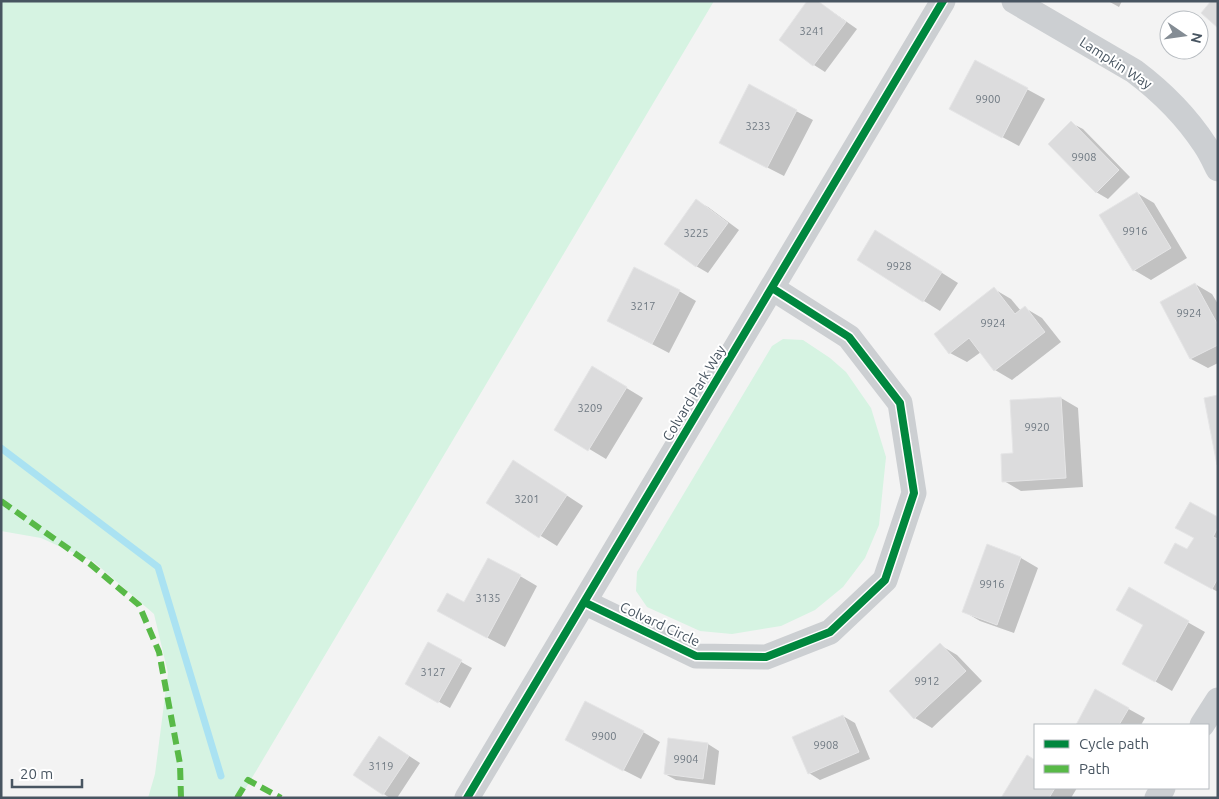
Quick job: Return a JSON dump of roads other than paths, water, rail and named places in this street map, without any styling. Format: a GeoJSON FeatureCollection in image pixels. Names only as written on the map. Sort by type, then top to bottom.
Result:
{"type":"FeatureCollection","features":[{"type":"Feature","properties":{"kind":"street","name":"Colvard Park Way"},"geometry":{"type":"LineString","coordinates":[[467,798],[942,1]]}},
{"type":"Feature","properties":{"kind":"street","name":"Lampkin Way"},"geometry":{"type":"LineString","coordinates":[[1014,1],[1134,71],[1151,84],[1181,113],[1206,146],[1218,169]]}},
{"type":"Feature","properties":{"kind":"street","name":"Colvard Circle"},"geometry":{"type":"LineString","coordinates":[[584,602],[696,656],[766,657],[830,632],[885,580],[914,493],[900,403],[849,337],[772,288]]}},
{"type":"Feature","properties":{"kind":"street"},"geometry":{"type":"LineString","coordinates":[[1203,724],[1218,700]]}},
{"type":"Feature","properties":{"kind":"waterway"},"geometry":{"type":"LineString","coordinates":[[1,448],[158,567],[221,776]]}}]}
